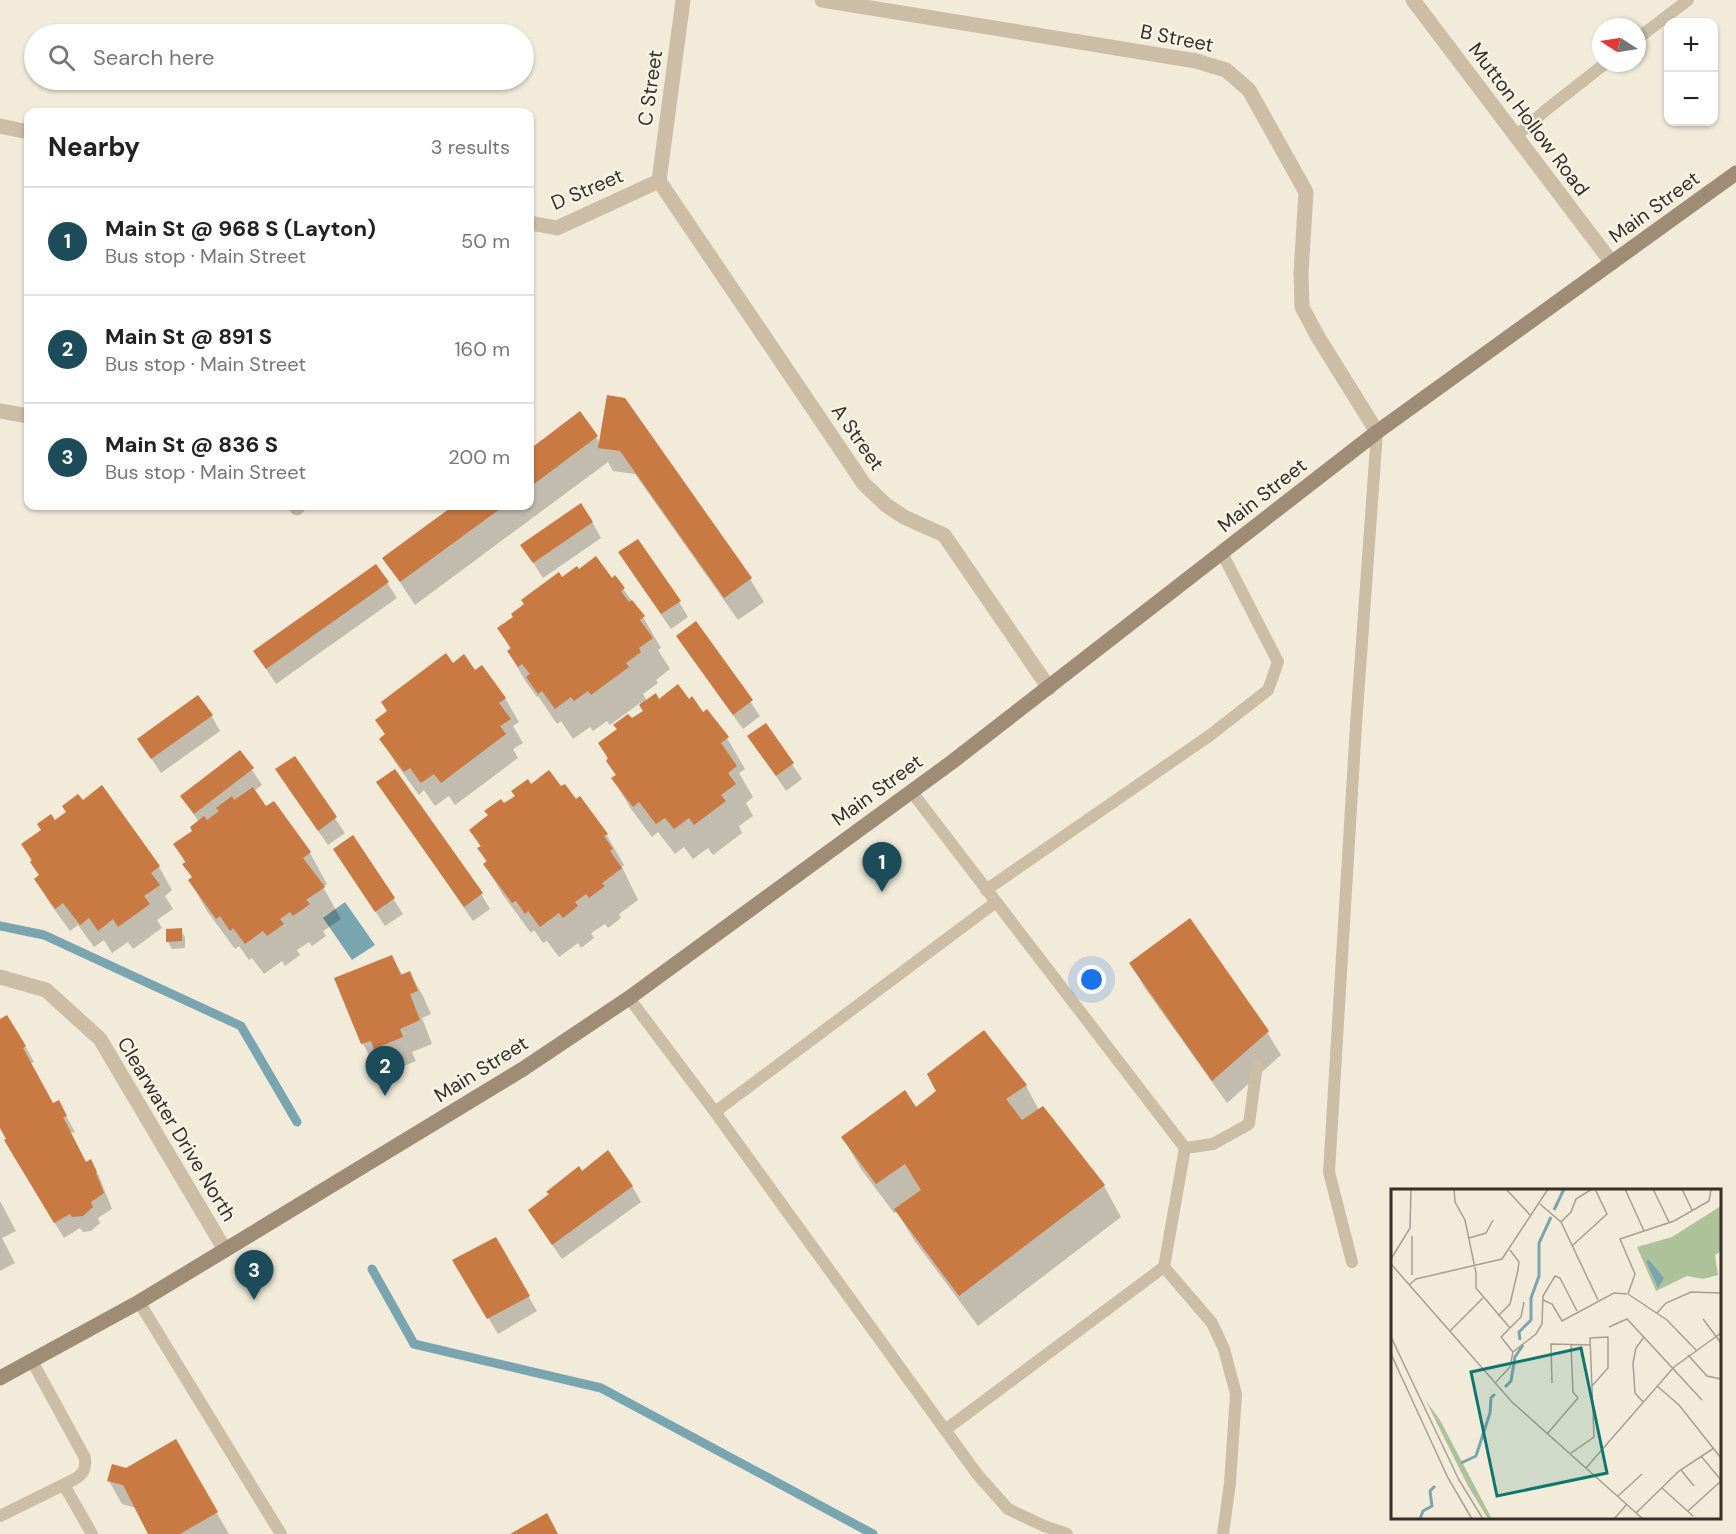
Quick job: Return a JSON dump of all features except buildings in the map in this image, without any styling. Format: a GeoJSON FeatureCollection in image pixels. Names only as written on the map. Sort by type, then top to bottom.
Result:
{"type":"FeatureCollection","features":[{"type":"Feature","properties":{"kind":"main road","name":"Main Street"},"geometry":{"type":"LineString","coordinates":[[0,1378],[139,1302],[523,1069],[629,998],[1049,688],[1377,432],[1736,173]]}},
{"type":"Feature","properties":{"kind":"street","name":"C Street"},"geometry":{"type":"LineString","coordinates":[[659,181],[683,0]]}},
{"type":"Feature","properties":{"kind":"street","name":"B Street"},"geometry":{"type":"LineString","coordinates":[[822,0],[1196,61],[1226,70],[1249,90],[1306,192],[1301,273],[1302,307],[1377,432]]}},
{"type":"Feature","properties":{"kind":"street","name":"Mutton Hollow Road"},"geometry":{"type":"LineString","coordinates":[[1413,0],[1612,263]]}},
{"type":"Feature","properties":{"kind":"street"},"geometry":{"type":"LineString","coordinates":[[0,126],[24,131]]}},
{"type":"Feature","properties":{"kind":"street","name":"D Street"},"geometry":{"type":"LineString","coordinates":[[534,224],[556,228],[659,181]]}},
{"type":"Feature","properties":{"kind":"street","name":"A Street"},"geometry":{"type":"LineString","coordinates":[[659,181],[864,484],[886,505],[904,517],[944,535],[1049,688]]}},
{"type":"Feature","properties":{"kind":"street"},"geometry":{"type":"LineString","coordinates":[[0,411],[24,415]]}},
{"type":"Feature","properties":{"kind":"street","name":"Clearwater Drive North"},"geometry":{"type":"LineString","coordinates":[[0,977],[45,990],[100,1039],[225,1250]]}},
{"type":"Feature","properties":{"kind":"lane"},"geometry":{"type":"LineString","coordinates":[[1646,32],[1688,0]]}},
{"type":"Feature","properties":{"kind":"lane"},"geometry":{"type":"LineString","coordinates":[[1516,136],[1595,72]]}},
{"type":"Feature","properties":{"kind":"lane"},"geometry":{"type":"LineString","coordinates":[[1352,1262],[1329,1172],[1356,724],[1377,432]]}},
{"type":"Feature","properties":{"kind":"lane"},"geometry":{"type":"LineString","coordinates":[[986,890],[1209,736],[1268,690],[1278,662],[1222,553]]}},
{"type":"Feature","properties":{"kind":"lane"},"geometry":{"type":"LineString","coordinates":[[911,791],[1185,1148],[1164,1267],[945,1430]]}},
{"type":"Feature","properties":{"kind":"lane"},"geometry":{"type":"LineString","coordinates":[[715,1112],[996,902]]}},
{"type":"Feature","properties":{"kind":"lane"},"geometry":{"type":"LineString","coordinates":[[629,998],[715,1112],[977,1474],[1008,1509],[1067,1534]]}},
{"type":"Feature","properties":{"kind":"lane"},"geometry":{"type":"LineString","coordinates":[[1185,1148],[1213,1144],[1249,1124],[1257,1065]]}},
{"type":"Feature","properties":{"kind":"lane"},"geometry":{"type":"LineString","coordinates":[[1164,1267],[1212,1323],[1224,1349],[1236,1394],[1230,1483],[1223,1534]]}},
{"type":"Feature","properties":{"kind":"lane"},"geometry":{"type":"LineString","coordinates":[[139,1302],[281,1534]]}},
{"type":"Feature","properties":{"kind":"lane"},"geometry":{"type":"LineString","coordinates":[[0,1516],[82,1475],[86,1467],[86,1458],[32,1361]]}},
{"type":"Feature","properties":{"kind":"lane"},"geometry":{"type":"LineString","coordinates":[[64,1485],[92,1534]]}},
{"type":"Feature","properties":{"kind":"water"},"geometry":{"type":"Polygon","coordinates":[[[345,902],[375,945],[352,960],[323,918],[345,902]]]}},
{"type":"Feature","properties":{"kind":"waterway"},"geometry":{"type":"LineString","coordinates":[[0,926],[44,935],[241,1026],[297,1122]]}},
{"type":"Feature","properties":{"kind":"waterway"},"geometry":{"type":"LineString","coordinates":[[372,1269],[414,1344],[601,1388],[873,1534]]}},
{"type":"Feature","properties":{"kind":"place","name":"Main St @ 968 S (Layton)"},"geometry":{"type":"Point","coordinates":[882,892]}},
{"type":"Feature","properties":{"kind":"place","name":"Main St @ 891 S"},"geometry":{"type":"Point","coordinates":[385,1096]}},
{"type":"Feature","properties":{"kind":"place","name":"Main St @ 836 S"},"geometry":{"type":"Point","coordinates":[254,1300]}}]}
